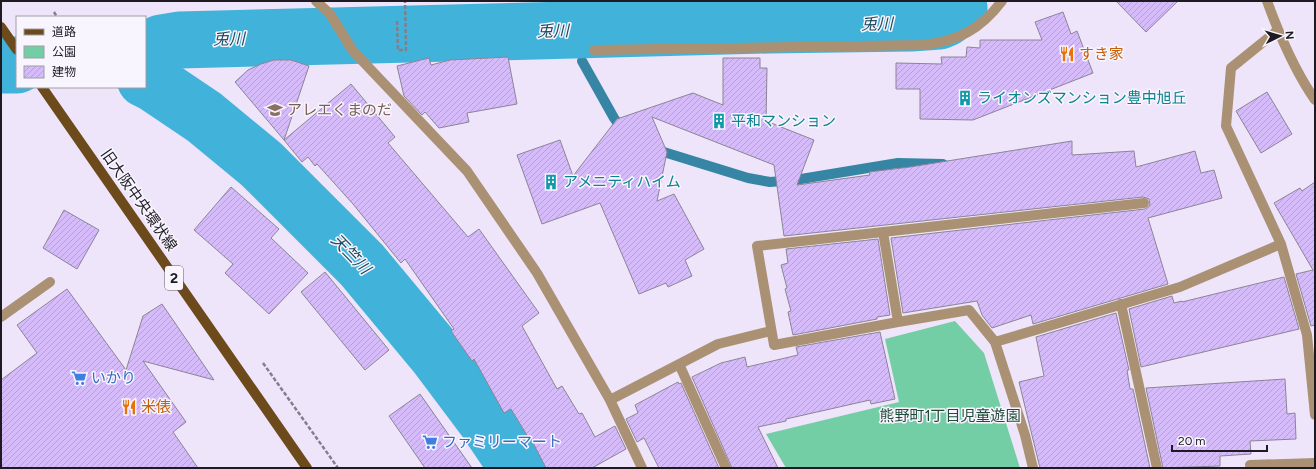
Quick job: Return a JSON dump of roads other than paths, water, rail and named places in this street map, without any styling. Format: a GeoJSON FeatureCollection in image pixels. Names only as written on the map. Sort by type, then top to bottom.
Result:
{"type":"FeatureCollection","features":[{"type":"Feature","properties":{"kind":"main road"},"geometry":{"type":"LineString","coordinates":[[2,28],[16,49]]}},
{"type":"Feature","properties":{"kind":"main road","name":"旧大阪中央環状線"},"geometry":{"type":"LineString","coordinates":[[43,88],[307,468]]}},
{"type":"Feature","properties":{"kind":"street"},"geometry":{"type":"LineString","coordinates":[[316,1],[330,14],[353,51],[467,171],[537,273],[610,400],[642,468]]}},
{"type":"Feature","properties":{"kind":"street"},"geometry":{"type":"LineString","coordinates":[[594,50],[923,45],[943,42],[965,34],[989,15],[1002,1]]}},
{"type":"Feature","properties":{"kind":"street"},"geometry":{"type":"LineString","coordinates":[[1267,1],[1278,30],[1308,90],[1315,100]]}},
{"type":"Feature","properties":{"kind":"street"},"geometry":{"type":"LineString","coordinates":[[1278,30],[1231,68],[1226,126],[1281,244],[1307,335],[1315,415]]}},
{"type":"Feature","properties":{"kind":"street"},"geometry":{"type":"LineString","coordinates":[[1033,468],[1025,436],[995,342],[969,310],[774,345],[757,246],[1144,203]]}},
{"type":"Feature","properties":{"kind":"street"},"geometry":{"type":"LineString","coordinates":[[883,232],[898,322]]}},
{"type":"Feature","properties":{"kind":"street"},"geometry":{"type":"LineString","coordinates":[[995,342],[1180,287],[1281,244]]}},
{"type":"Feature","properties":{"kind":"street"},"geometry":{"type":"LineString","coordinates":[[1,317],[50,282]]}},
{"type":"Feature","properties":{"kind":"street"},"geometry":{"type":"LineString","coordinates":[[1121,304],[1157,468]]}},
{"type":"Feature","properties":{"kind":"street"},"geometry":{"type":"LineString","coordinates":[[610,400],[718,344],[771,331]]}},
{"type":"Feature","properties":{"kind":"street"},"geometry":{"type":"LineString","coordinates":[[679,364],[726,468]]}},
{"type":"Feature","properties":{"kind":"street"},"geometry":{"type":"LineString","coordinates":[[1250,465],[1315,463]]}},
{"type":"Feature","properties":{"kind":"waterway","name":"兎川"},"geometry":{"type":"LineString","coordinates":[[146,50],[161,43],[179,40],[768,25],[911,23],[939,21],[946,18],[959,8]]}},
{"type":"Feature","properties":{"kind":"waterway","name":"兎川"},"geometry":{"type":"LineString","coordinates":[[561,30],[566,37]]}},
{"type":"Feature","properties":{"kind":"waterway"},"geometry":{"type":"LineString","coordinates":[[582,61],[623,131]]}},
{"type":"Feature","properties":{"kind":"waterway","name":"天竺川"},"geometry":{"type":"LineString","coordinates":[[1,65],[16,65]]}},
{"type":"Feature","properties":{"kind":"waterway","name":"天竺川"},"geometry":{"type":"LineString","coordinates":[[146,80],[204,117],[261,164],[362,265],[436,354],[487,422],[518,468]]}},
{"type":"Feature","properties":{"kind":"waterway"},"geometry":{"type":"LineString","coordinates":[[654,149],[748,178],[770,182],[795,180],[898,163],[943,164]]}},
{"type":"Feature","properties":{"kind":"place","name":"すき家"},"geometry":{"type":"Point","coordinates":[1067,54]}},
{"type":"Feature","properties":{"kind":"place","name":"ライオンズマンション豊中旭丘"},"geometry":{"type":"Point","coordinates":[965,98]}},
{"type":"Feature","properties":{"kind":"place","name":"アレエくまのだ"},"geometry":{"type":"Point","coordinates":[275,110]}},
{"type":"Feature","properties":{"kind":"place","name":"平和マンション"},"geometry":{"type":"Point","coordinates":[719,121]}},
{"type":"Feature","properties":{"kind":"place","name":"アメニティハイム"},"geometry":{"type":"Point","coordinates":[551,182]}},
{"type":"Feature","properties":{"kind":"place","name":"いかり"},"geometry":{"type":"Point","coordinates":[79,378]}},
{"type":"Feature","properties":{"kind":"place","name":"米俵"},"geometry":{"type":"Point","coordinates":[129,407]}},
{"type":"Feature","properties":{"kind":"place","name":"ファミリーマート"},"geometry":{"type":"Point","coordinates":[430,442]}},
{"type":"Feature","properties":{"kind":"park label","name":"熊野町1丁目児童遊園"},"geometry":{"type":"Point","coordinates":[950,416]}}]}
